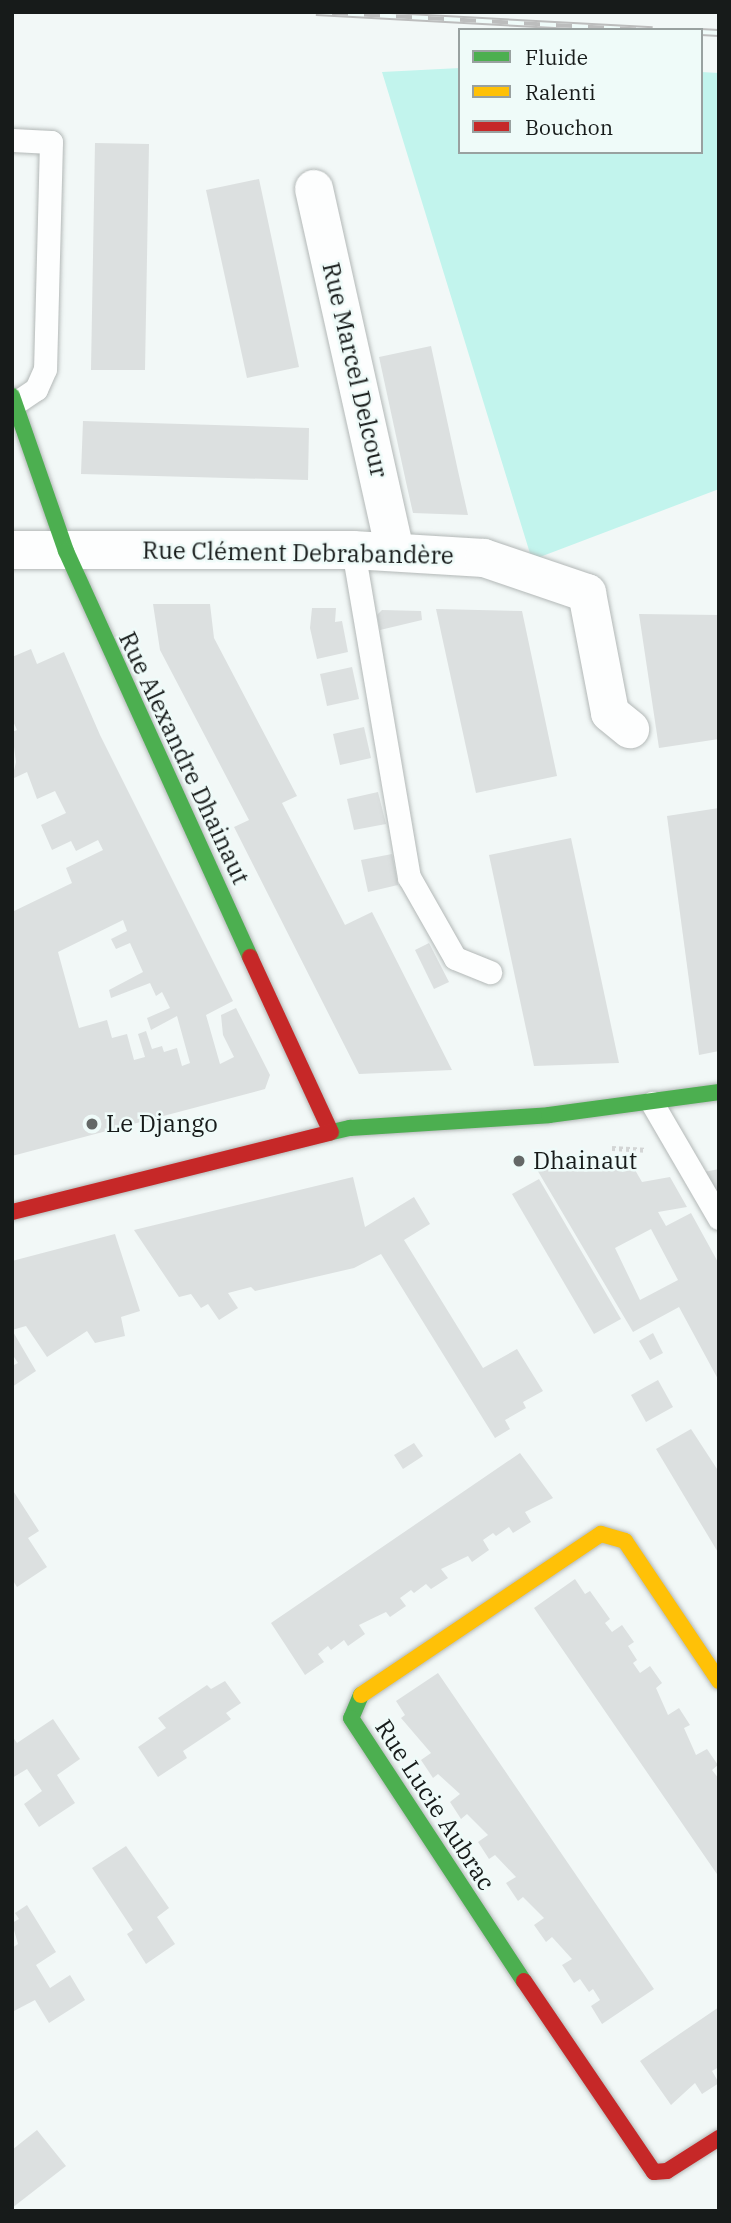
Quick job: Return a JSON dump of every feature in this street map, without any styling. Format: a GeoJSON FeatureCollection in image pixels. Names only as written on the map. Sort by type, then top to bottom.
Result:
{"type":"FeatureCollection","features":[{"type":"Feature","properties":{"kind":"street","name":"Rue Marcel Delcour"},"geometry":{"type":"LineString","coordinates":[[314,189],[395,550]]}},
{"type":"Feature","properties":{"kind":"street","name":"Rue Alexandre Dhainaut"},"geometry":{"type":"LineString","coordinates":[[13,400],[66,551],[331,1132]]}},
{"type":"Feature","properties":{"kind":"street","name":"Rue Clément Debrabandère"},"geometry":{"type":"LineString","coordinates":[[12,550],[395,550],[484,558],[587,593],[610,713],[630,729]]}},
{"type":"Feature","properties":{"kind":"street"},"geometry":{"type":"LineString","coordinates":[[657,1112],[719,1092]]}},
{"type":"Feature","properties":{"kind":"street"},"geometry":{"type":"LineString","coordinates":[[12,1212],[331,1132],[381,1124],[657,1112],[689,1120]]}},
{"type":"Feature","properties":{"kind":"street","name":"Rue Lucie Aubrac"},"geometry":{"type":"LineString","coordinates":[[719,1681],[625,1541],[601,1534],[357,1698],[351,1718],[641,2159],[654,2172],[667,2171],[719,2138]]}},
{"type":"Feature","properties":{"kind":"lane"},"geometry":{"type":"LineString","coordinates":[[12,140],[51,142],[45,369],[36,389],[13,400]]}},
{"type":"Feature","properties":{"kind":"lane"},"geometry":{"type":"LineString","coordinates":[[353,550],[408,877],[455,958],[490,972]]}},
{"type":"Feature","properties":{"kind":"lane"},"geometry":{"type":"LineString","coordinates":[[657,1112],[684,1153],[719,1217]]}},
{"type":"Feature","properties":{"kind":"path"},"geometry":{"type":"LineString","coordinates":[[606,1147],[684,1153]]}},
{"type":"Feature","properties":{"kind":"shaded area"},"geometry":{"type":"Polygon","coordinates":[[[458,68],[458,154],[703,154],[703,72],[719,73],[719,489],[532,560],[382,72],[458,68]]]}},
{"type":"Feature","properties":{"kind":"building"},"geometry":{"type":"Polygon","coordinates":[[[95,143],[149,144],[145,370],[91,370],[95,143]]]}},
{"type":"Feature","properties":{"kind":"building"},"geometry":{"type":"Polygon","coordinates":[[[259,179],[299,367],[247,378],[206,190],[259,179]]]}},
{"type":"Feature","properties":{"kind":"building"},"geometry":{"type":"Polygon","coordinates":[[[431,346],[468,515],[413,513],[406,482],[379,357],[431,346]]]}},
{"type":"Feature","properties":{"kind":"building"},"geometry":{"type":"Polygon","coordinates":[[[83,421],[309,428],[308,480],[81,474],[83,421]]]}},
{"type":"Feature","properties":{"kind":"building"},"geometry":{"type":"Polygon","coordinates":[[[153,604],[210,604],[214,638],[297,796],[282,803],[345,925],[372,912],[452,1070],[359,1074],[234,827],[249,820],[160,650],[153,604]]]}},
{"type":"Feature","properties":{"kind":"building"},"geometry":{"type":"Polygon","coordinates":[[[312,608],[336,608],[335,622],[342,621],[348,652],[317,659],[310,628],[312,608]]]}},
{"type":"Feature","properties":{"kind":"building"},"geometry":{"type":"Polygon","coordinates":[[[436,609],[522,611],[557,776],[476,793],[436,609]]]}},
{"type":"Feature","properties":{"kind":"building"},"geometry":{"type":"Polygon","coordinates":[[[382,610],[421,611],[422,620],[380,630],[377,615],[382,610]]]}},
{"type":"Feature","properties":{"kind":"building"},"geometry":{"type":"Polygon","coordinates":[[[639,614],[719,615],[719,739],[659,748],[639,614]]]}},
{"type":"Feature","properties":{"kind":"building"},"geometry":{"type":"Polygon","coordinates":[[[31,649],[37,664],[64,652],[100,735],[233,1001],[206,1015],[220,1064],[234,1057],[223,1035],[221,1015],[236,1008],[270,1075],[265,1089],[12,1156],[12,912],[72,883],[66,868],[103,850],[98,840],[76,851],[71,841],[52,850],[41,825],[66,813],[55,791],[37,799],[27,772],[12,779],[16,762],[12,732],[17,730],[12,719],[12,657],[31,649]],[[123,920],[58,952],[79,1028],[107,1020],[112,1038],[127,1034],[134,1060],[145,1057],[138,1034],[146,1031],[152,1049],[162,1046],[164,1052],[177,1048],[182,1066],[190,1063],[177,1016],[151,1030],[147,1018],[170,1008],[162,992],[156,996],[150,983],[111,998],[109,990],[143,972],[130,943],[116,949],[111,939],[127,931],[123,920]]]}},
{"type":"Feature","properties":{"kind":"building"},"geometry":{"type":"Polygon","coordinates":[[[352,667],[359,699],[327,706],[320,674],[352,667]]]}},
{"type":"Feature","properties":{"kind":"building"},"geometry":{"type":"Polygon","coordinates":[[[364,727],[371,758],[340,765],[333,734],[364,727]]]}},
{"type":"Feature","properties":{"kind":"building"},"geometry":{"type":"Polygon","coordinates":[[[378,792],[386,824],[354,830],[347,799],[378,792]]]}},
{"type":"Feature","properties":{"kind":"building"},"geometry":{"type":"Polygon","coordinates":[[[719,808],[719,1051],[699,1055],[667,816],[719,808]]]}},
{"type":"Feature","properties":{"kind":"building"},"geometry":{"type":"Polygon","coordinates":[[[571,838],[619,1063],[534,1066],[489,855],[571,838]]]}},
{"type":"Feature","properties":{"kind":"building"},"geometry":{"type":"Polygon","coordinates":[[[392,854],[398,885],[368,892],[361,860],[392,854]]]}},
{"type":"Feature","properties":{"kind":"building"},"geometry":{"type":"Polygon","coordinates":[[[429,943],[449,982],[434,989],[415,950],[429,943]]]}},
{"type":"Feature","properties":{"kind":"building"},"geometry":{"type":"Polygon","coordinates":[[[631,1163],[642,1182],[670,1177],[687,1207],[658,1212],[666,1226],[691,1213],[719,1264],[719,1381],[679,1307],[633,1332],[536,1168],[631,1163]],[[651,1229],[615,1248],[640,1300],[678,1280],[651,1229]]]}},
{"type":"Feature","properties":{"kind":"building"},"geometry":{"type":"Polygon","coordinates":[[[719,1169],[719,1203],[699,1173],[719,1169]]]}},
{"type":"Feature","properties":{"kind":"building"},"geometry":{"type":"Polygon","coordinates":[[[353,1177],[365,1227],[414,1197],[430,1224],[404,1240],[483,1368],[517,1349],[543,1391],[523,1402],[526,1408],[505,1420],[510,1429],[495,1438],[381,1254],[354,1268],[255,1291],[251,1287],[228,1293],[238,1308],[219,1320],[208,1304],[201,1308],[191,1294],[179,1297],[134,1230],[353,1177]]]}},
{"type":"Feature","properties":{"kind":"building"},"geometry":{"type":"Polygon","coordinates":[[[539,1179],[621,1319],[594,1334],[512,1194],[539,1179]]]}},
{"type":"Feature","properties":{"kind":"building"},"geometry":{"type":"Polygon","coordinates":[[[115,1234],[140,1311],[121,1317],[125,1336],[95,1343],[87,1331],[47,1357],[26,1326],[12,1330],[12,1261],[115,1234]]]}},
{"type":"Feature","properties":{"kind":"building"},"geometry":{"type":"Polygon","coordinates":[[[12,1330],[36,1371],[12,1387],[12,1366],[18,1363],[12,1354],[12,1330]]]}},
{"type":"Feature","properties":{"kind":"building"},"geometry":{"type":"Polygon","coordinates":[[[653,1333],[663,1353],[650,1360],[639,1341],[653,1333]]]}},
{"type":"Feature","properties":{"kind":"building"},"geometry":{"type":"Polygon","coordinates":[[[658,1380],[673,1407],[646,1422],[631,1395],[658,1380]]]}},
{"type":"Feature","properties":{"kind":"building"},"geometry":{"type":"Polygon","coordinates":[[[691,1429],[719,1472],[719,1554],[656,1449],[691,1429]]]}},
{"type":"Feature","properties":{"kind":"building"},"geometry":{"type":"Polygon","coordinates":[[[414,1443],[423,1456],[403,1469],[394,1455],[414,1443]]]}},
{"type":"Feature","properties":{"kind":"building"},"geometry":{"type":"Polygon","coordinates":[[[520,1453],[553,1498],[525,1512],[531,1522],[513,1533],[509,1527],[496,1536],[493,1533],[483,1540],[489,1550],[472,1562],[468,1556],[441,1569],[448,1578],[431,1589],[426,1584],[414,1593],[411,1590],[400,1598],[406,1606],[390,1617],[386,1612],[359,1625],[365,1634],[348,1646],[344,1640],[331,1650],[328,1646],[318,1654],[324,1662],[305,1675],[271,1623],[520,1453]]]}},
{"type":"Feature","properties":{"kind":"building"},"geometry":{"type":"Polygon","coordinates":[[[12,1489],[39,1531],[28,1538],[47,1567],[17,1587],[12,1579],[12,1489]]]}},
{"type":"Feature","properties":{"kind":"building"},"geometry":{"type":"Polygon","coordinates":[[[575,1579],[585,1594],[590,1591],[610,1619],[605,1623],[612,1632],[622,1625],[634,1642],[628,1646],[637,1660],[633,1663],[640,1673],[650,1666],[662,1683],[656,1688],[668,1715],[679,1708],[690,1725],[684,1728],[696,1755],[707,1749],[718,1765],[712,1770],[719,1779],[719,1877],[534,1608],[575,1579]]]}},
{"type":"Feature","properties":{"kind":"building"},"geometry":{"type":"Polygon","coordinates":[[[438,1673],[654,1989],[602,2024],[591,2006],[600,2000],[593,1989],[589,1992],[580,1979],[574,1983],[562,1965],[572,1959],[552,1937],[546,1942],[534,1925],[544,1918],[523,1897],[518,1901],[506,1883],[516,1877],[495,1855],[489,1859],[478,1842],[488,1835],[467,1814],[461,1819],[450,1802],[460,1794],[438,1774],[433,1778],[421,1760],[431,1753],[401,1718],[405,1715],[396,1701],[438,1673]]]}},
{"type":"Feature","properties":{"kind":"building"},"geometry":{"type":"Polygon","coordinates":[[[225,1681],[241,1703],[226,1713],[231,1719],[183,1751],[187,1758],[158,1777],[138,1747],[166,1728],[158,1718],[207,1685],[211,1689],[225,1681]]]}},
{"type":"Feature","properties":{"kind":"building"},"geometry":{"type":"Polygon","coordinates":[[[53,1719],[80,1759],[57,1775],[75,1803],[39,1827],[24,1804],[42,1791],[27,1769],[12,1778],[12,1736],[17,1743],[53,1719]]]}},
{"type":"Feature","properties":{"kind":"building"},"geometry":{"type":"Polygon","coordinates":[[[126,1846],[169,1908],[157,1917],[175,1944],[146,1964],[127,1934],[133,1930],[92,1868],[126,1846]]]}},
{"type":"Feature","properties":{"kind":"building"},"geometry":{"type":"Polygon","coordinates":[[[27,1905],[56,1952],[36,1965],[50,1988],[70,1975],[85,2000],[49,2023],[35,2000],[12,2012],[12,1948],[18,1944],[12,1923],[19,1919],[15,1913],[27,1905]]]}},
{"type":"Feature","properties":{"kind":"building"},"geometry":{"type":"Polygon","coordinates":[[[719,2007],[719,2067],[712,2071],[719,2083],[702,2094],[695,2083],[671,2105],[640,2061],[719,2007]]]}},
{"type":"Feature","properties":{"kind":"building"},"geometry":{"type":"Polygon","coordinates":[[[37,2130],[66,2166],[12,2208],[12,2150],[37,2130]]]}},
{"type":"Feature","properties":{"kind":"railway"},"geometry":{"type":"LineString","coordinates":[[316,12],[616,28]]}},
{"type":"Feature","properties":{"kind":"railway"},"geometry":{"type":"LineString","coordinates":[[703,32],[719,33]]}},
{"type":"Feature","properties":{"kind":"traffic: fast"},"geometry":{"type":"LineString","coordinates":[[12,396],[66,551],[250,957]]}},
{"type":"Feature","properties":{"kind":"traffic: fast"},"geometry":{"type":"LineString","coordinates":[[328,1133],[350,1128],[549,1115],[719,1092]]}},
{"type":"Feature","properties":{"kind":"traffic: fast"},"geometry":{"type":"LineString","coordinates":[[361,1695],[351,1718],[524,1981]]}},
{"type":"Feature","properties":{"kind":"traffic: slow"},"geometry":{"type":"LineString","coordinates":[[361,1695],[601,1534],[625,1541],[719,1681]]}},
{"type":"Feature","properties":{"kind":"traffic: jam"},"geometry":{"type":"LineString","coordinates":[[250,957],[331,1132]]}},
{"type":"Feature","properties":{"kind":"traffic: jam"},"geometry":{"type":"LineString","coordinates":[[12,1212],[328,1133]]}},
{"type":"Feature","properties":{"kind":"traffic: jam"},"geometry":{"type":"LineString","coordinates":[[524,1981],[654,2172],[667,2171],[719,2138]]}},
{"type":"Feature","properties":{"kind":"place","name":"Le Django"},"geometry":{"type":"Point","coordinates":[92,1124]}},
{"type":"Feature","properties":{"kind":"place","name":"Dhainaut"},"geometry":{"type":"Point","coordinates":[519,1161]}}]}
